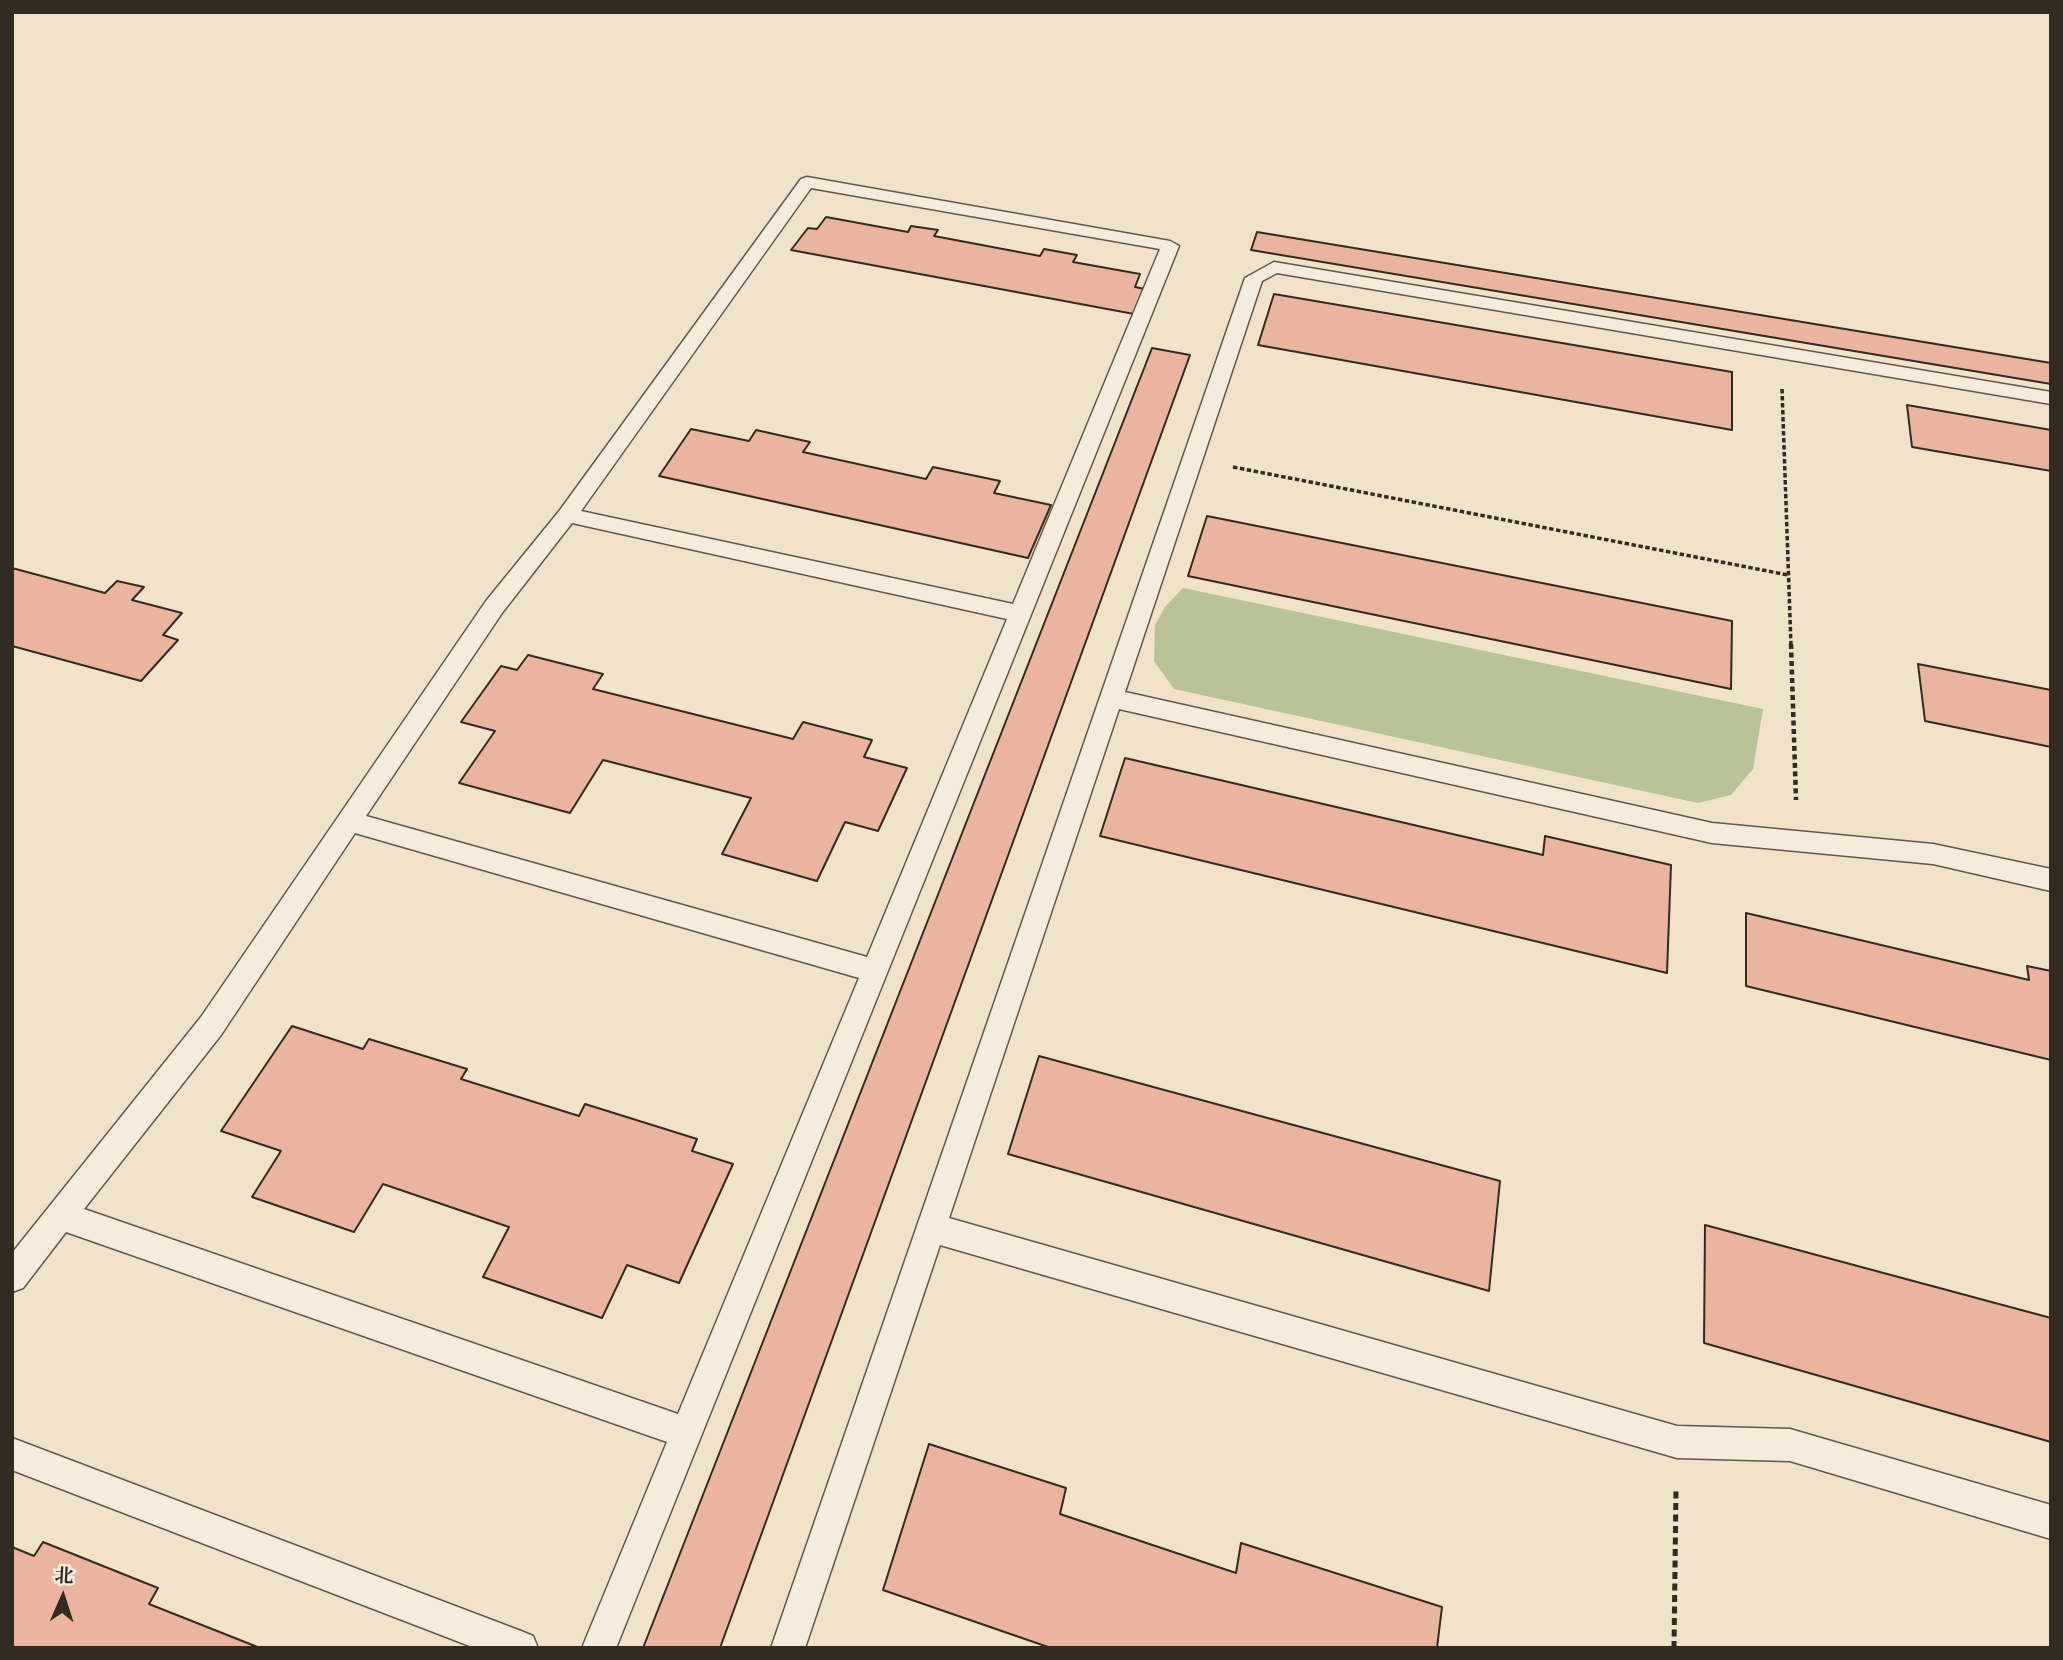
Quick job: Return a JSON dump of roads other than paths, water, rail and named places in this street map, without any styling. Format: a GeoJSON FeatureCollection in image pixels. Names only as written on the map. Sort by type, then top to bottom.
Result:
{"type":"FeatureCollection","features":[{"type":"Feature","properties":{"kind":"lane"},"geometry":{"type":"LineString","coordinates":[[12,1277],[211,1026],[494,607],[567,515],[807,182],[1170,246],[599,1648]]}},
{"type":"Feature","properties":{"kind":"lane"},"geometry":{"type":"LineString","coordinates":[[788,1648],[1254,278],[1274,267],[2051,398]]}},
{"type":"Feature","properties":{"kind":"lane"},"geometry":{"type":"LineString","coordinates":[[567,515],[1020,614]]}},
{"type":"Feature","properties":{"kind":"lane"},"geometry":{"type":"LineString","coordinates":[[1111,698],[1712,833],[1933,854],[2051,880]]}},
{"type":"Feature","properties":{"kind":"lane"},"geometry":{"type":"LineString","coordinates":[[350,822],[875,971]]}},
{"type":"Feature","properties":{"kind":"lane"},"geometry":{"type":"LineString","coordinates":[[61,1216],[687,1433]]}},
{"type":"Feature","properties":{"kind":"lane"},"geometry":{"type":"LineString","coordinates":[[931,1228],[1677,1442],[1790,1446],[2051,1522]]}},
{"type":"Feature","properties":{"kind":"lane"},"geometry":{"type":"LineString","coordinates":[[12,1454],[521,1648]]}}]}
